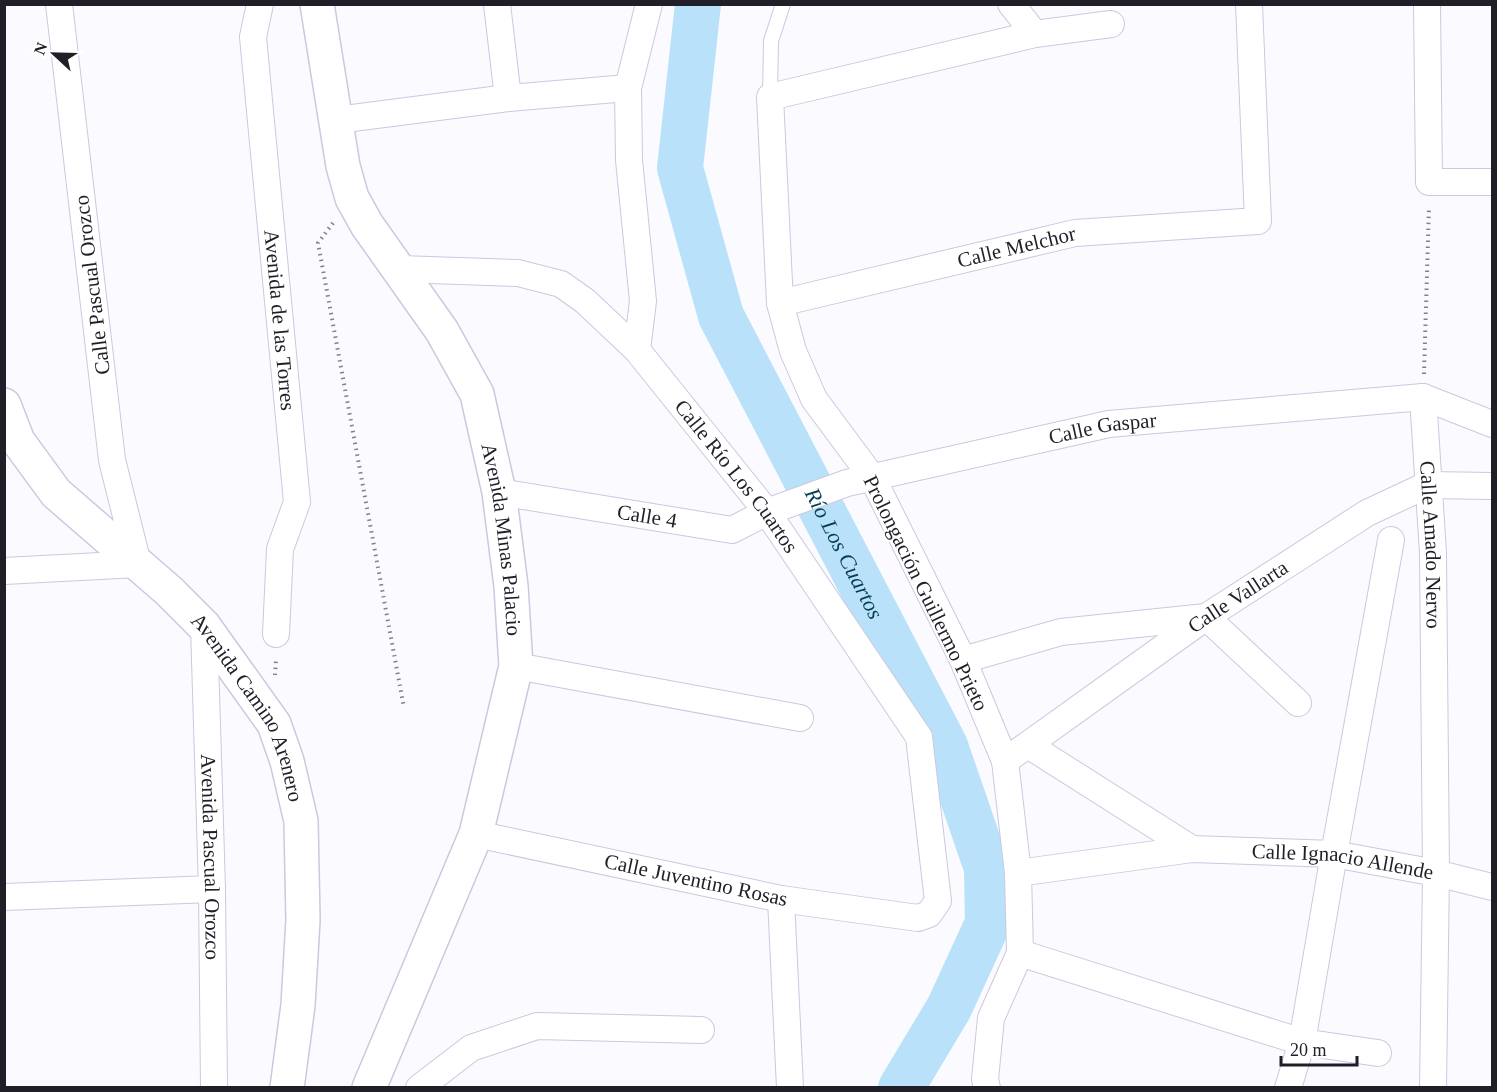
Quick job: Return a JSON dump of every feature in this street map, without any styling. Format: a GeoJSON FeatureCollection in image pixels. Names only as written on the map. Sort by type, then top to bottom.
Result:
{"type":"FeatureCollection","features":[{"type":"Feature","properties":{"kind":"main road","name":"Avenida Minas Palacio"},"geometry":{"type":"LineString","coordinates":[[317,4],[343,166],[352,198],[442,332],[477,394],[499,492],[511,586],[516,666],[476,834],[369,1088]]}},
{"type":"Feature","properties":{"kind":"main road","name":"Avenida Camino Arenero"},"geometry":{"type":"LineString","coordinates":[[4,405],[18,441],[56,493],[138,564],[204,626],[274,724],[287,761],[301,821],[303,920],[298,1005],[287,1088]]}},
{"type":"Feature","properties":{"kind":"street","name":"Calle Pascual Orozco"},"geometry":{"type":"LineString","coordinates":[[59,4],[112,460],[138,564]]}},
{"type":"Feature","properties":{"kind":"street"},"geometry":{"type":"LineString","coordinates":[[240,4],[253,36]]}},
{"type":"Feature","properties":{"kind":"street","name":"Avenida de las Torres"},"geometry":{"type":"LineString","coordinates":[[260,4],[253,36],[297,502],[279,549],[276,634]]}},
{"type":"Feature","properties":{"kind":"street"},"geometry":{"type":"LineString","coordinates":[[497,4],[508,98]]}},
{"type":"Feature","properties":{"kind":"street"},"geometry":{"type":"LineString","coordinates":[[637,350],[643,301],[629,160],[628,88],[650,4]]}},
{"type":"Feature","properties":{"kind":"street"},"geometry":{"type":"LineString","coordinates":[[1011,4],[1035,34]]}},
{"type":"Feature","properties":{"kind":"street","name":"Calle Melchor"},"geometry":{"type":"LineString","coordinates":[[780,303],[1075,233],[1258,221],[1249,4]]}},
{"type":"Feature","properties":{"kind":"street"},"geometry":{"type":"LineString","coordinates":[[1427,4],[1429,183],[1492,182]]}},
{"type":"Feature","properties":{"kind":"street"},"geometry":{"type":"LineString","coordinates":[[770,97],[1035,34],[1111,24]]}},
{"type":"Feature","properties":{"kind":"street"},"geometry":{"type":"LineString","coordinates":[[337,120],[508,98],[628,88]]}},
{"type":"Feature","properties":{"kind":"street","name":"Prolongación Guillermo Prieto"},"geometry":{"type":"LineString","coordinates":[[770,97],[780,303],[793,351],[814,399],[872,477],[963,660],[1005,761],[1018,873],[1020,953],[991,1018],[985,1079],[987,1088]]}},
{"type":"Feature","properties":{"kind":"street","name":"Calle Río Los Cuartos"},"geometry":{"type":"LineString","coordinates":[[400,269],[518,273],[561,284],[585,301],[637,350],[779,508],[919,737],[938,901],[929,914],[918,918]]}},
{"type":"Feature","properties":{"kind":"street"},"geometry":{"type":"LineString","coordinates":[[1423,397],[1492,424]]}},
{"type":"Feature","properties":{"kind":"street","name":"Calle Gaspar"},"geometry":{"type":"LineString","coordinates":[[779,508],[847,483],[1109,424],[1423,397]]}},
{"type":"Feature","properties":{"kind":"street","name":"Calle Amado Nervo"},"geometry":{"type":"LineString","coordinates":[[1423,397],[1433,553],[1436,873],[1433,1088]]}},
{"type":"Feature","properties":{"kind":"street","name":"Calle Vallarta"},"geometry":{"type":"LineString","coordinates":[[1005,761],[1206,617],[1367,513],[1427,485],[1492,486]]}},
{"type":"Feature","properties":{"kind":"street","name":"Calle 4"},"geometry":{"type":"LineString","coordinates":[[499,492],[732,530],[779,508]]}},
{"type":"Feature","properties":{"kind":"street","name":"Calle Amado Nervo"},"geometry":{"type":"LineString","coordinates":[[1288,1088],[1302,1042],[1391,540]]}},
{"type":"Feature","properties":{"kind":"street"},"geometry":{"type":"LineString","coordinates":[[4,571],[138,564]]}},
{"type":"Feature","properties":{"kind":"street"},"geometry":{"type":"LineString","coordinates":[[963,660],[1061,632],[1206,617],[1298,703]]}},
{"type":"Feature","properties":{"kind":"street","name":"Avenida Pascual Orozco"},"geometry":{"type":"LineString","coordinates":[[204,626],[212,889],[214,1088]]}},
{"type":"Feature","properties":{"kind":"street"},"geometry":{"type":"LineString","coordinates":[[516,666],[800,718]]}},
{"type":"Feature","properties":{"kind":"street"},"geometry":{"type":"LineString","coordinates":[[1028,745],[1192,849]]}},
{"type":"Feature","properties":{"kind":"street","name":"Calle Juventino Rosas"},"geometry":{"type":"LineString","coordinates":[[476,834],[781,899],[918,918]]}},
{"type":"Feature","properties":{"kind":"street","name":"Calle Ignacio Allende"},"geometry":{"type":"LineString","coordinates":[[1018,873],[1192,849],[1334,854],[1436,873],[1492,887]]}},
{"type":"Feature","properties":{"kind":"street"},"geometry":{"type":"LineString","coordinates":[[4,897],[212,889]]}},
{"type":"Feature","properties":{"kind":"street"},"geometry":{"type":"LineString","coordinates":[[781,899],[790,1088]]}},
{"type":"Feature","properties":{"kind":"street"},"geometry":{"type":"LineString","coordinates":[[1020,953],[1302,1042],[1378,1053]]}},
{"type":"Feature","properties":{"kind":"street"},"geometry":{"type":"LineString","coordinates":[[419,1088],[471,1048],[537,1026],[701,1030]]}},
{"type":"Feature","properties":{"kind":"lane","name":"Prolongación Guillermo Prieto"},"geometry":{"type":"LineString","coordinates":[[770,97],[771,41],[783,4]]}},
{"type":"Feature","properties":{"kind":"path"},"geometry":{"type":"LineString","coordinates":[[1423,397],[1429,183]]}},
{"type":"Feature","properties":{"kind":"path"},"geometry":{"type":"LineString","coordinates":[[318,243],[404,708]]}},
{"type":"Feature","properties":{"kind":"waterway","name":"Río Los Cuartos"},"geometry":{"type":"LineString","coordinates":[[698,4],[680,168],[721,316],[945,746],[987,868],[988,923],[949,1008],[901,1088]]}}]}
